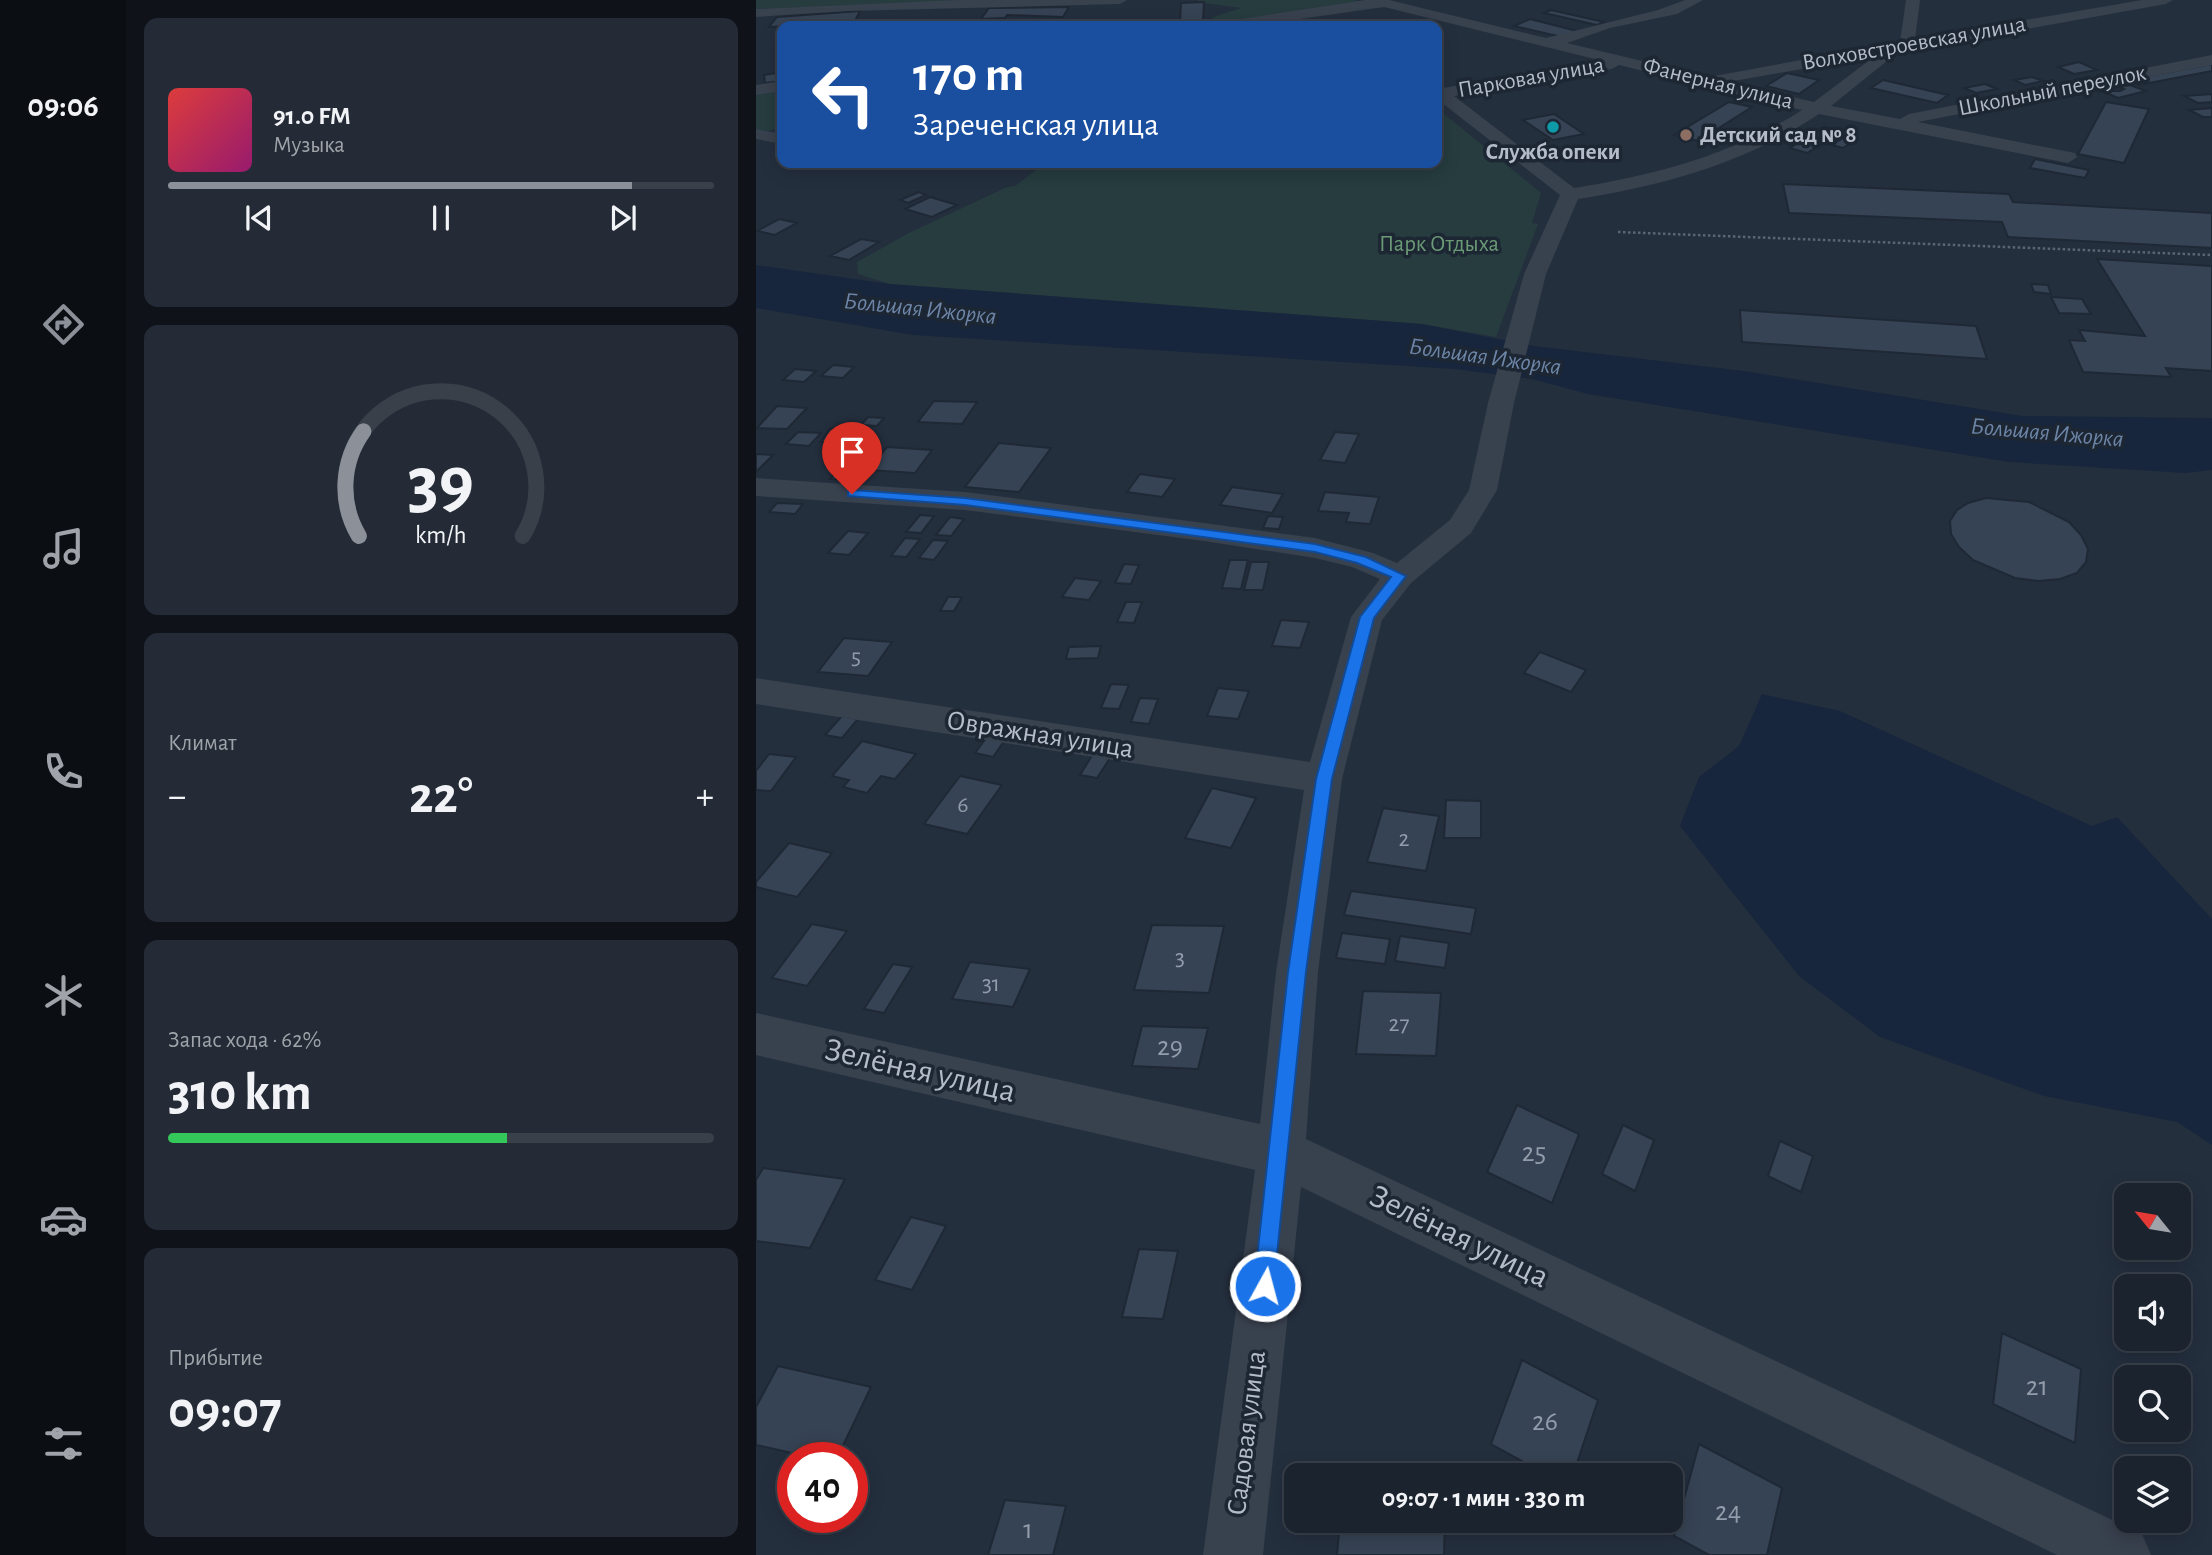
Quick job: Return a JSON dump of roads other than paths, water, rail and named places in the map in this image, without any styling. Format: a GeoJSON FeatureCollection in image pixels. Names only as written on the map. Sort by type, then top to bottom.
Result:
{"type":"FeatureCollection","features":[{"type":"Feature","properties":{"kind":"street"},"geometry":{"type":"LineString","coordinates":[[756,13],[849,6],[1120,0]]}},
{"type":"Feature","properties":{"kind":"street"},"geometry":{"type":"LineString","coordinates":[[1544,42],[1566,40],[1616,22],[1666,14],[1696,0]]}},
{"type":"Feature","properties":{"kind":"street"},"geometry":{"type":"LineString","coordinates":[[1442,97],[1570,194],[1644,181],[1700,166],[1765,139],[1816,108],[1901,46],[1913,0]]}},
{"type":"Feature","properties":{"kind":"street","name":"Волховстроевская улица"},"geometry":{"type":"LineString","coordinates":[[1704,81],[2166,0]]}},
{"type":"Feature","properties":{"kind":"street"},"geometry":{"type":"LineString","coordinates":[[1253,21],[1378,1]]}},
{"type":"Feature","properties":{"kind":"street","name":"Фанерная улица"},"geometry":{"type":"LineString","coordinates":[[1378,1],[1816,108],[2068,157]]}},
{"type":"Feature","properties":{"kind":"street","name":"Школьный переулок"},"geometry":{"type":"LineString","coordinates":[[1891,122],[2212,60]]}},
{"type":"Feature","properties":{"kind":"street","name":"Парковая улица"},"geometry":{"type":"LineString","coordinates":[[1442,93],[1626,62]]}},
{"type":"Feature","properties":{"kind":"street"},"geometry":{"type":"LineString","coordinates":[[756,90],[777,87]]}},
{"type":"Feature","properties":{"kind":"street"},"geometry":{"type":"LineString","coordinates":[[756,134],[777,138]]}},
{"type":"Feature","properties":{"kind":"street","name":"Садовая улица"},"geometry":{"type":"LineString","coordinates":[[1233,1555],[1281,1152],[1297,972],[1324,779],[1367,617],[1399,576],[1461,526],[1483,490],[1501,402],[1535,274],[1570,194]]}},
{"type":"Feature","properties":{"kind":"street"},"geometry":{"type":"LineString","coordinates":[[756,487],[965,501],[1204,532],[1315,548],[1362,560],[1399,576]]}},
{"type":"Feature","properties":{"kind":"street","name":"Овражная улица"},"geometry":{"type":"LineString","coordinates":[[756,691],[1324,779]]}},
{"type":"Feature","properties":{"kind":"street","name":"Зелёная улица"},"geometry":{"type":"LineString","coordinates":[[756,1034],[1281,1152],[2122,1555]]}},
{"type":"Feature","properties":{"kind":"water","name":"Большая Ижорка"},"geometry":{"type":"Polygon","coordinates":[[[756,265],[890,284],[1422,324],[1534,346],[1744,371],[2023,416],[2212,418],[2212,470],[2185,473],[2009,462],[1588,394],[1532,379],[1455,369],[913,335],[756,308],[756,265]]]}},
{"type":"Feature","properties":{"kind":"water"},"geometry":{"type":"Polygon","coordinates":[[[1762,694],[1840,711],[2092,826],[2117,817],[2212,919],[2212,1145],[2177,1122],[2044,1096],[1880,1037],[1799,976],[1680,826],[1699,777],[1739,746],[1762,694]]]}},
{"type":"Feature","properties":{"kind":"railway"},"geometry":{"type":"LineString","coordinates":[[1618,232],[2212,255]]}},
{"type":"Feature","properties":{"kind":"place","name":"Служба опеки"},"geometry":{"type":"Point","coordinates":[1553,127]}},
{"type":"Feature","properties":{"kind":"place","name":"Детский сад № 8"},"geometry":{"type":"Point","coordinates":[1686,135]}},
{"type":"Feature","properties":{"kind":"park label","name":"Парк Отдыха"},"geometry":{"type":"Point","coordinates":[1439,244]}}]}
